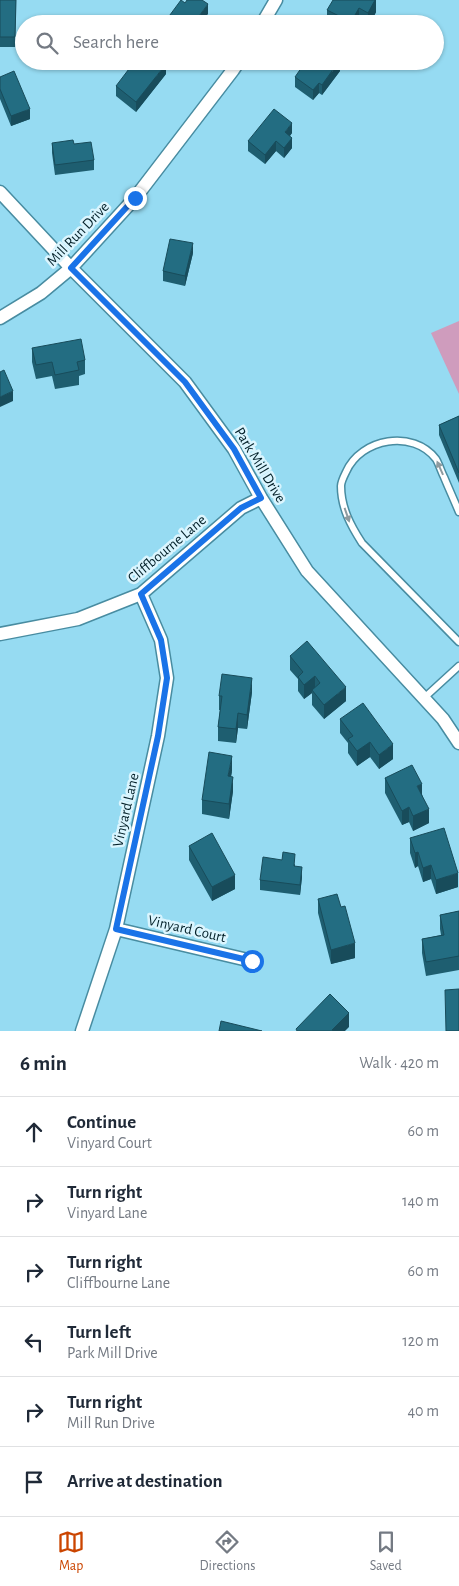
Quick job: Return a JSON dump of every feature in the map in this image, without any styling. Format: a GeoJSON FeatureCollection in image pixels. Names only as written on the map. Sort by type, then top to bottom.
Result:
{"type":"FeatureCollection","features":[{"type":"Feature","properties":{"kind":"street"},"geometry":{"type":"LineString","coordinates":[[267,15],[276,0]]}},
{"type":"Feature","properties":{"kind":"street","name":"Mill Run Drive"},"geometry":{"type":"LineString","coordinates":[[0,318],[41,293],[71,268],[135,198],[234,70]]}},
{"type":"Feature","properties":{"kind":"street","name":"Park Mill Drive"},"geometry":{"type":"LineString","coordinates":[[0,192],[71,268],[185,382],[234,449],[261,498],[307,571],[443,719],[459,743]]}},
{"type":"Feature","properties":{"kind":"street","name":"Cliffbourne Lane"},"geometry":{"type":"LineString","coordinates":[[0,634],[78,618],[141,594],[241,508],[261,498]]}},
{"type":"Feature","properties":{"kind":"street","name":"Vinyard Lane"},"geometry":{"type":"LineString","coordinates":[[82,1031],[116,929],[158,736],[167,678],[161,640],[141,594]]}},
{"type":"Feature","properties":{"kind":"street","name":"Vinyard Court"},"geometry":{"type":"LineString","coordinates":[[116,929],[252,961]]}},
{"type":"Feature","properties":{"kind":"lane"},"geometry":{"type":"LineString","coordinates":[[459,512],[437,460],[429,452],[416,444],[401,441],[382,441],[369,447],[358,455],[348,468],[341,484],[343,505],[351,526],[362,543],[459,642]]}},
{"type":"Feature","properties":{"kind":"lane"},"geometry":{"type":"LineString","coordinates":[[424,698],[459,666]]}},
{"type":"Feature","properties":{"kind":"shaded area"},"geometry":{"type":"Polygon","coordinates":[[[459,321],[459,394],[431,333],[459,321]]]}},
{"type":"Feature","properties":{"kind":"building"},"geometry":{"type":"Polygon","coordinates":[[[0,0],[16,0],[15,37],[0,37],[0,0]]]}},
{"type":"Feature","properties":{"kind":"building"},"geometry":{"type":"Polygon","coordinates":[[[181,0],[185,3],[187,0],[202,0],[208,4],[200,15],[170,15],[181,0]]]}},
{"type":"Feature","properties":{"kind":"building"},"geometry":{"type":"Polygon","coordinates":[[[333,0],[375,0],[368,13],[359,8],[355,15],[337,15],[327,10],[333,0]]]}},
{"type":"Feature","properties":{"kind":"building"},"geometry":{"type":"Polygon","coordinates":[[[128,70],[161,70],[136,102],[116,86],[128,70]]]}},
{"type":"Feature","properties":{"kind":"building"},"geometry":{"type":"Polygon","coordinates":[[[300,70],[333,70],[322,85],[319,83],[313,90],[295,77],[300,70]]]}},
{"type":"Feature","properties":{"kind":"building"},"geometry":{"type":"Polygon","coordinates":[[[14,71],[30,109],[11,116],[0,89],[0,77],[14,71]]]}},
{"type":"Feature","properties":{"kind":"building"},"geometry":{"type":"Polygon","coordinates":[[[274,109],[292,123],[285,132],[292,138],[284,148],[276,141],[265,155],[248,141],[274,109]]]}},
{"type":"Feature","properties":{"kind":"building"},"geometry":{"type":"Polygon","coordinates":[[[73,140],[74,144],[91,142],[94,160],[55,165],[52,143],[73,140]]]}},
{"type":"Feature","properties":{"kind":"building"},"geometry":{"type":"Polygon","coordinates":[[[170,239],[193,243],[185,276],[163,271],[170,239]]]}},
{"type":"Feature","properties":{"kind":"building"},"geometry":{"type":"Polygon","coordinates":[[[81,339],[85,360],[77,362],[79,370],[55,375],[52,362],[36,365],[32,348],[81,339]]]}},
{"type":"Feature","properties":{"kind":"building"},"geometry":{"type":"Polygon","coordinates":[[[4,370],[13,391],[0,397],[0,372],[4,370]]]}},
{"type":"Feature","properties":{"kind":"building"},"geometry":{"type":"Polygon","coordinates":[[[459,416],[459,473],[439,425],[459,416]]]}},
{"type":"Feature","properties":{"kind":"building"},"geometry":{"type":"Polygon","coordinates":[[[307,641],[346,687],[324,705],[312,690],[320,683],[315,676],[304,685],[298,677],[303,672],[290,656],[307,641]]]}},
{"type":"Feature","properties":{"kind":"building"},"geometry":{"type":"Polygon","coordinates":[[[222,674],[252,678],[247,715],[238,713],[236,729],[218,727],[222,696],[219,696],[222,674]]]}},
{"type":"Feature","properties":{"kind":"building"},"geometry":{"type":"Polygon","coordinates":[[[363,703],[393,744],[379,755],[370,742],[357,751],[348,739],[353,736],[340,719],[363,703]]]}},
{"type":"Feature","properties":{"kind":"building"},"geometry":{"type":"Polygon","coordinates":[[[209,752],[232,756],[228,776],[233,777],[229,804],[202,800],[209,752]]]}},
{"type":"Feature","properties":{"kind":"building"},"geometry":{"type":"Polygon","coordinates":[[[412,765],[422,784],[417,786],[429,809],[413,816],[409,807],[402,811],[385,778],[412,765]]]}},
{"type":"Feature","properties":{"kind":"building"},"geometry":{"type":"Polygon","coordinates":[[[444,828],[458,873],[436,880],[431,865],[423,868],[418,852],[415,853],[410,838],[444,828]]]}},
{"type":"Feature","properties":{"kind":"building"},"geometry":{"type":"Polygon","coordinates":[[[212,833],[235,875],[212,887],[189,846],[212,833]]]}},
{"type":"Feature","properties":{"kind":"building"},"geometry":{"type":"Polygon","coordinates":[[[283,852],[295,854],[294,866],[302,867],[300,885],[260,880],[263,857],[282,860],[283,852]]]}},
{"type":"Feature","properties":{"kind":"building"},"geometry":{"type":"Polygon","coordinates":[[[337,894],[341,907],[345,906],[355,943],[331,950],[318,899],[337,894]]]}},
{"type":"Feature","properties":{"kind":"building"},"geometry":{"type":"Polygon","coordinates":[[[459,911],[459,956],[426,962],[422,939],[444,935],[440,915],[459,911]]]}},
{"type":"Feature","properties":{"kind":"building"},"geometry":{"type":"Polygon","coordinates":[[[459,989],[459,1031],[446,1031],[445,990],[459,989]]]}},
{"type":"Feature","properties":{"kind":"building"},"geometry":{"type":"Polygon","coordinates":[[[330,994],[349,1013],[332,1030],[334,1031],[297,1031],[296,1029],[330,994]]]}},
{"type":"Feature","properties":{"kind":"building"},"geometry":{"type":"Polygon","coordinates":[[[221,1021],[262,1031],[219,1031],[221,1021]]]}},
{"type":"Feature","properties":{"kind":"route"},"geometry":{"type":"LineString","coordinates":[[135,198],[71,268],[185,382],[234,449],[261,498],[241,508],[141,594],[161,640],[167,678],[158,736],[116,929],[252,961]]}}]}
